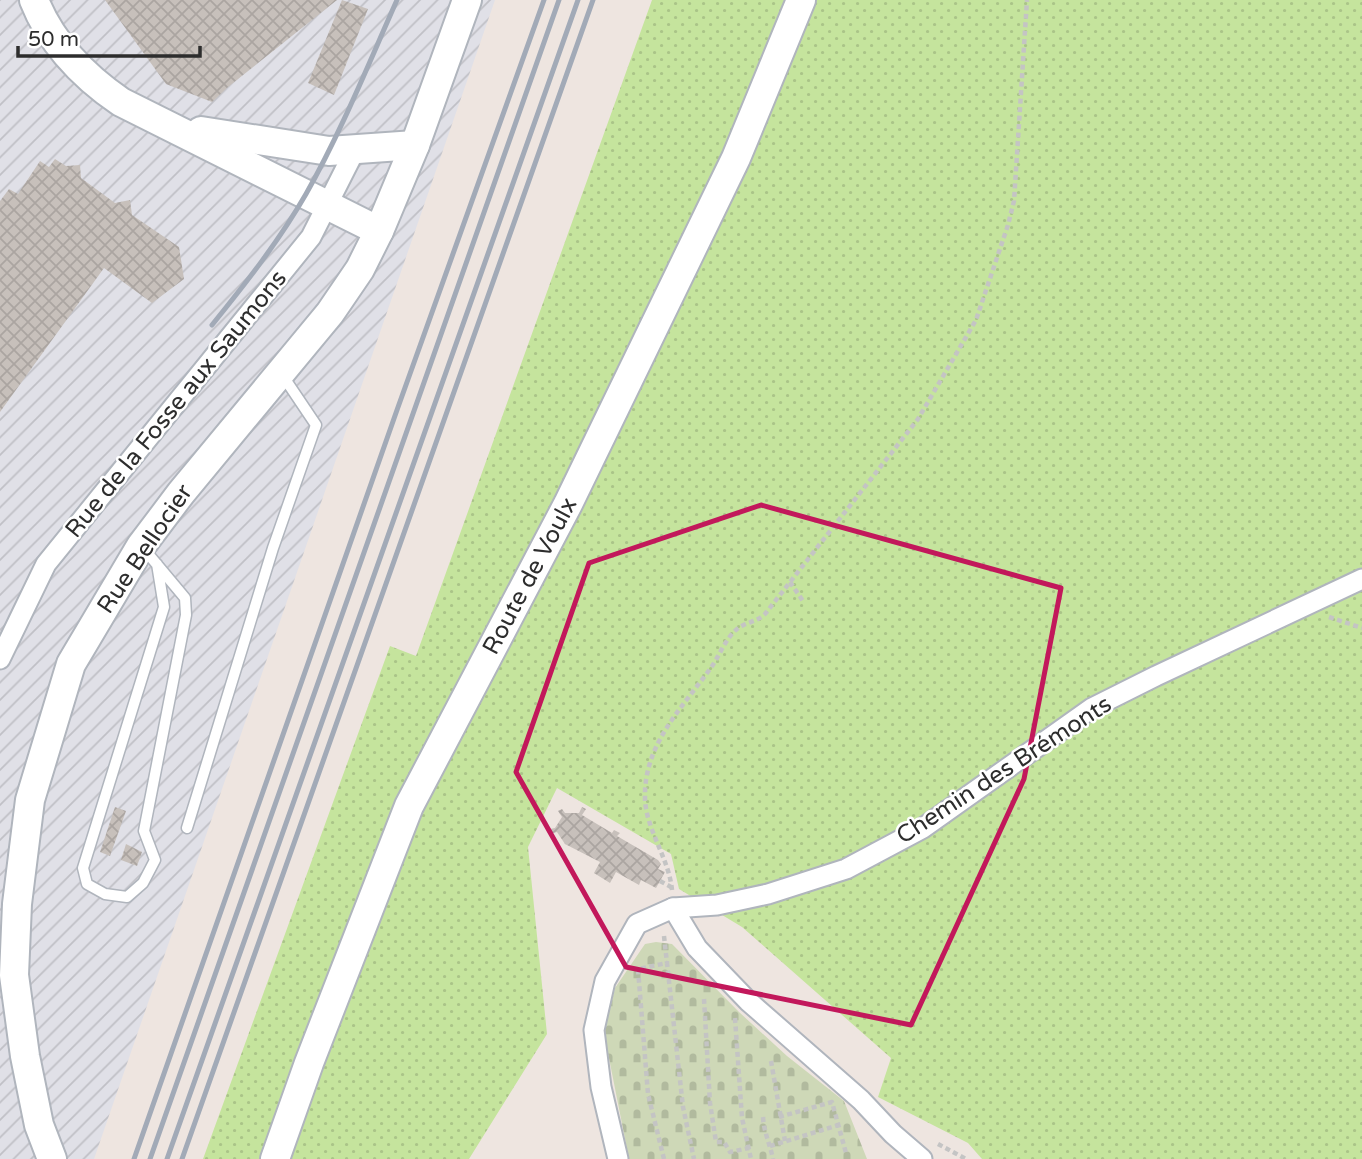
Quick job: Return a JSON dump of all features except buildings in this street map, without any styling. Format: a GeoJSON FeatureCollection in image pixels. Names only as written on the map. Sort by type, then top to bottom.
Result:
{"type":"FeatureCollection","features":[{"type":"Feature","properties":{"kind":"main road"},"geometry":{"type":"LineString","coordinates":[[34,0],[60,46],[97,86],[121,102],[380,231]]}},
{"type":"Feature","properties":{"kind":"main road","name":"Rue Bellocier"},"geometry":{"type":"LineString","coordinates":[[52,1159],[39,1125],[25,1056],[14,975],[17,904],[30,800],[71,664],[149,555],[181,493],[345,294],[380,231],[415,145],[467,0]]}},
{"type":"Feature","properties":{"kind":"main road","name":"Route de Voulx"},"geometry":{"type":"LineString","coordinates":[[275,1159],[309,1063],[409,806],[568,504],[736,158],[801,0]]}},
{"type":"Feature","properties":{"kind":"main road"},"geometry":{"type":"LineString","coordinates":[[174,127],[329,151],[415,145]]}},
{"type":"Feature","properties":{"kind":"street","name":"Rue de la Fosse aux Saumons"},"geometry":{"type":"LineString","coordinates":[[0,659],[46,564],[311,237],[355,150]]}},
{"type":"Feature","properties":{"kind":"street","name":"Chemin des Brémonts"},"geometry":{"type":"LineString","coordinates":[[673,908],[718,905],[768,894],[846,869],[923,828],[1092,708],[1362,579]]}},
{"type":"Feature","properties":{"kind":"street"},"geometry":{"type":"LineString","coordinates":[[618,1159],[596,1053],[594,1030],[598,1004],[606,981],[637,924],[673,908],[697,948],[748,1001],[862,1100],[922,1159]]}},
{"type":"Feature","properties":{"kind":"lane"},"geometry":{"type":"LineString","coordinates":[[187,828],[273,548],[316,425],[281,373]]}},
{"type":"Feature","properties":{"kind":"lane"},"geometry":{"type":"LineString","coordinates":[[149,555],[185,598],[186,615],[144,831],[155,860],[143,883],[127,897],[105,894],[87,884],[83,868],[164,607],[149,555]]}},
{"type":"Feature","properties":{"kind":"path"},"geometry":{"type":"LineString","coordinates":[[673,908],[670,873],[656,840],[645,799],[648,768],[656,745],[664,729],[736,630],[760,619],[918,419],[976,320],[1014,201],[1027,0]]}},
{"type":"Feature","properties":{"kind":"path"},"geometry":{"type":"LineString","coordinates":[[790,582],[803,601]]}},
{"type":"Feature","properties":{"kind":"path"},"geometry":{"type":"LineString","coordinates":[[660,881],[671,888]]}},
{"type":"Feature","properties":{"kind":"path"},"geometry":{"type":"LineString","coordinates":[[664,1159],[648,1094],[638,969],[667,963],[683,1107],[694,1159]]}},
{"type":"Feature","properties":{"kind":"path"},"geometry":{"type":"LineString","coordinates":[[704,999],[710,1103],[716,1142],[724,1142],[730,1152],[749,1148]]}},
{"type":"Feature","properties":{"kind":"path"},"geometry":{"type":"LineString","coordinates":[[748,1001],[734,1020],[742,1118],[751,1159]]}},
{"type":"Feature","properties":{"kind":"path"},"geometry":{"type":"LineString","coordinates":[[771,1061],[785,1141]]}},
{"type":"Feature","properties":{"kind":"path"},"geometry":{"type":"LineString","coordinates":[[779,1117],[832,1102],[846,1153]]}},
{"type":"Feature","properties":{"kind":"path"},"geometry":{"type":"LineString","coordinates":[[763,1117],[765,1138],[773,1159]]}},
{"type":"Feature","properties":{"kind":"path"},"geometry":{"type":"LineString","coordinates":[[770,1146],[839,1125]]}},
{"type":"Feature","properties":{"kind":"highlighted area"},"geometry":{"type":"Polygon","coordinates":[[[761,505],[1061,588],[1024,779],[911,1025],[626,967],[516,772],[589,563],[761,505]]]}},
{"type":"Feature","properties":{"kind":"shaded area"},"geometry":{"type":"Polygon","coordinates":[[[0,0],[495,0],[94,1159],[0,1159],[0,0]]]}},
{"type":"Feature","properties":{"kind":"green space"},"geometry":{"type":"Polygon","coordinates":[[[652,0],[1362,0],[1362,1159],[982,1159],[968,1143],[878,1097],[891,1058],[742,927],[679,889],[671,854],[557,788],[528,847],[547,1034],[469,1159],[203,1159],[390,646],[416,656],[652,0]]]}},
{"type":"Feature","properties":{"kind":"green space"},"geometry":{"type":"Polygon","coordinates":[[[645,944],[672,944],[787,1056],[844,1101],[867,1159],[629,1159],[604,1033],[615,988],[645,944]]]}},
{"type":"Feature","properties":{"kind":"railway"},"geometry":{"type":"LineString","coordinates":[[212,325],[273,245],[306,194],[343,123],[397,0]]}},
{"type":"Feature","properties":{"kind":"railway"},"geometry":{"type":"LineString","coordinates":[[134,1159],[544,0]]}},
{"type":"Feature","properties":{"kind":"railway"},"geometry":{"type":"LineString","coordinates":[[150,1159],[559,0]]}},
{"type":"Feature","properties":{"kind":"railway"},"geometry":{"type":"LineString","coordinates":[[167,1159],[578,0]]}},
{"type":"Feature","properties":{"kind":"railway"},"geometry":{"type":"LineString","coordinates":[[182,1159],[593,0]]}}]}
